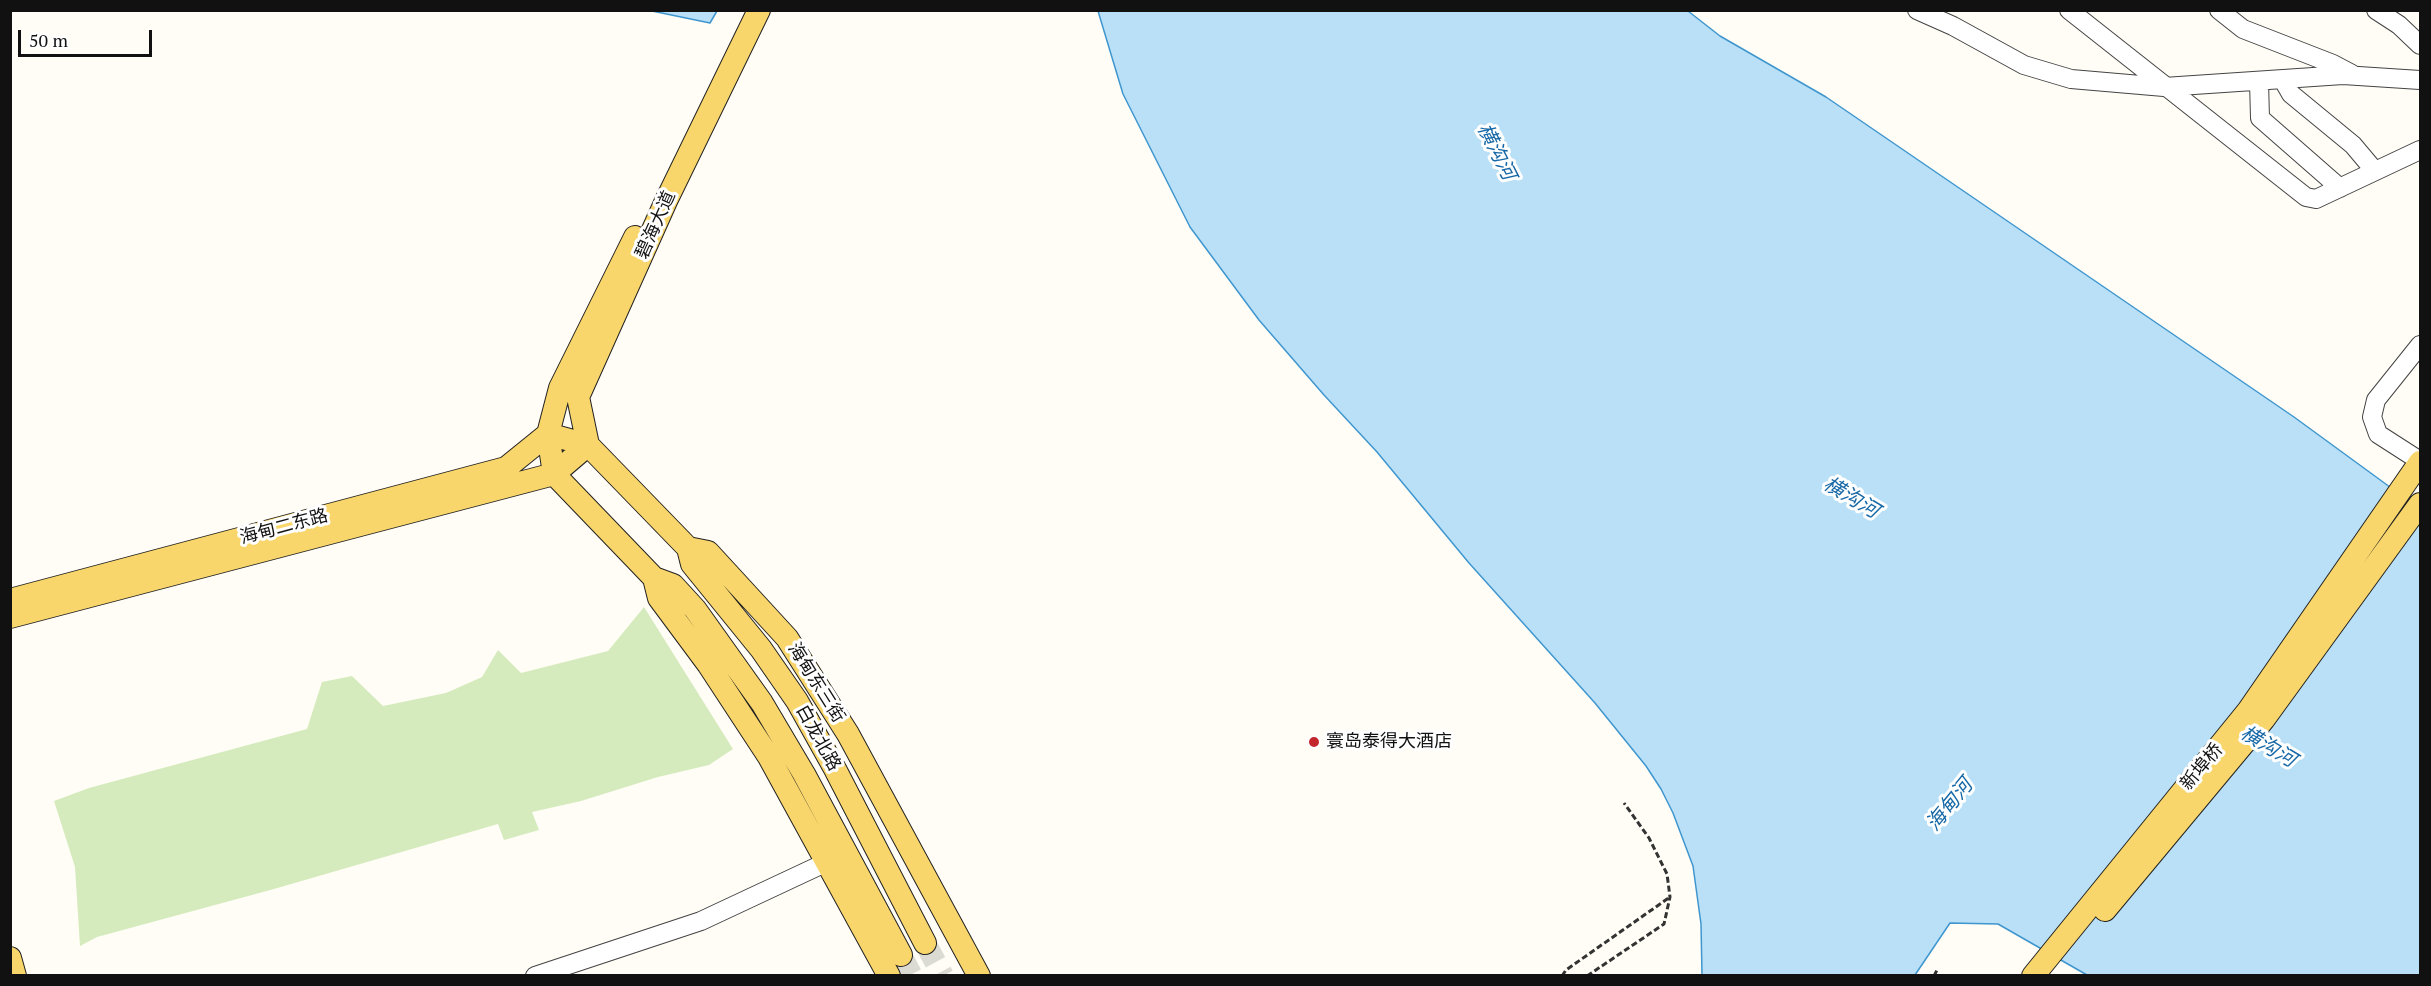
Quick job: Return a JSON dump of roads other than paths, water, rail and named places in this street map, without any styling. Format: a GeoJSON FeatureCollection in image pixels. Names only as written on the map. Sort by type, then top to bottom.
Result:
{"type":"FeatureCollection","features":[{"type":"Feature","properties":{"kind":"main road","name":"碧海大道"},"geometry":{"type":"LineString","coordinates":[[548,434],[560,388],[700,102],[749,10]]}},
{"type":"Feature","properties":{"kind":"main road","name":"碧海大道"},"geometry":{"type":"LineString","coordinates":[[588,445],[578,397],[666,201],[759,10]]}},
{"type":"Feature","properties":{"kind":"main road"},"geometry":{"type":"LineString","coordinates":[[588,445],[548,434],[554,474],[654,578],[659,598],[708,664],[758,739],[888,975]]}},
{"type":"Feature","properties":{"kind":"main road","name":"海甸二东路"},"geometry":{"type":"LineString","coordinates":[[10,600],[506,468],[548,434]]}},
{"type":"Feature","properties":{"kind":"main road"},"geometry":{"type":"LineString","coordinates":[[554,474],[588,445]]}},
{"type":"Feature","properties":{"kind":"main road","name":"海甸东三街"},"geometry":{"type":"LineString","coordinates":[[588,445],[688,548],[708,552],[782,633],[802,661],[864,764],[979,975]]}},
{"type":"Feature","properties":{"kind":"main road","name":"新埠桥"},"geometry":{"type":"LineString","coordinates":[[2033,975],[2248,711],[2421,461]]}},
{"type":"Feature","properties":{"kind":"main road","name":"海甸二东路"},"geometry":{"type":"LineString","coordinates":[[10,618],[554,474]]}},
{"type":"Feature","properties":{"kind":"main road","name":"新埠桥"},"geometry":{"type":"LineString","coordinates":[[2051,975],[2264,718],[2421,504]]}},
{"type":"Feature","properties":{"kind":"main road","name":"白龙北路"},"geometry":{"type":"LineString","coordinates":[[688,548],[692,564],[761,649],[797,701],[858,811],[925,943]]}},
{"type":"Feature","properties":{"kind":"main road","name":"白龙北路"},"geometry":{"type":"LineString","coordinates":[[654,578],[673,585],[694,609],[762,703],[800,766],[901,955]]}},
{"type":"Feature","properties":{"kind":"main road"},"geometry":{"type":"LineString","coordinates":[[10,958],[15,975]]}},
{"type":"Feature","properties":{"kind":"street"},"geometry":{"type":"LineString","coordinates":[[1917,10],[1953,26],[2024,65],[2071,79],[2164,87],[2355,75],[2421,80]]}},
{"type":"Feature","properties":{"kind":"street"},"geometry":{"type":"LineString","coordinates":[[2069,10],[2306,197],[2316,199],[2421,150]]}},
{"type":"Feature","properties":{"kind":"street"},"geometry":{"type":"LineString","coordinates":[[2219,10],[2243,29],[2333,64],[2355,75]]}},
{"type":"Feature","properties":{"kind":"street"},"geometry":{"type":"LineString","coordinates":[[2376,10],[2399,25],[2421,45]]}},
{"type":"Feature","properties":{"kind":"street"},"geometry":{"type":"LineString","coordinates":[[2283,80],[2291,94],[2353,145],[2374,170]]}},
{"type":"Feature","properties":{"kind":"street"},"geometry":{"type":"LineString","coordinates":[[2259,81],[2260,118],[2340,188]]}},
{"type":"Feature","properties":{"kind":"street"},"geometry":{"type":"LineString","coordinates":[[2421,345],[2376,400],[2372,417],[2378,434],[2421,461]]}},
{"type":"Feature","properties":{"kind":"street"},"geometry":{"type":"LineString","coordinates":[[536,975],[701,921],[827,862]]}},
{"type":"Feature","properties":{"kind":"water"},"geometry":{"type":"Polygon","coordinates":[[[652,11],[717,11],[710,23],[652,11]]]}},
{"type":"Feature","properties":{"kind":"water"},"geometry":{"type":"Polygon","coordinates":[[[1098,11],[1688,11],[1720,36],[1826,97],[2294,417],[2420,509],[2420,975],[2087,975],[1998,924],[1950,923],[1915,975],[1702,975],[1701,924],[1693,866],[1673,813],[1661,789],[1646,766],[1595,703],[1469,563],[1377,452],[1259,320],[1190,227],[1123,94],[1098,11]]]}},
{"type":"Feature","properties":{"kind":"tunnel"},"geometry":{"type":"LineString","coordinates":[[925,943],[943,976]]}},
{"type":"Feature","properties":{"kind":"tunnel"},"geometry":{"type":"LineString","coordinates":[[901,955],[912,976]]}},
{"type":"Feature","properties":{"kind":"place","name":"寰岛泰得大酒店"},"geometry":{"type":"Point","coordinates":[1314,742]}},
{"type":"Feature","properties":{"kind":"water label","name":"横沟河"},"geometry":{"type":"Point","coordinates":[1496,152]}},
{"type":"Feature","properties":{"kind":"water label","name":"横沟河"},"geometry":{"type":"Point","coordinates":[1851,498]}},
{"type":"Feature","properties":{"kind":"water label","name":"横沟河"},"geometry":{"type":"Point","coordinates":[2268,747]}},
{"type":"Feature","properties":{"kind":"water label","name":"海甸河"},"geometry":{"type":"Point","coordinates":[1950,805]}}]}
